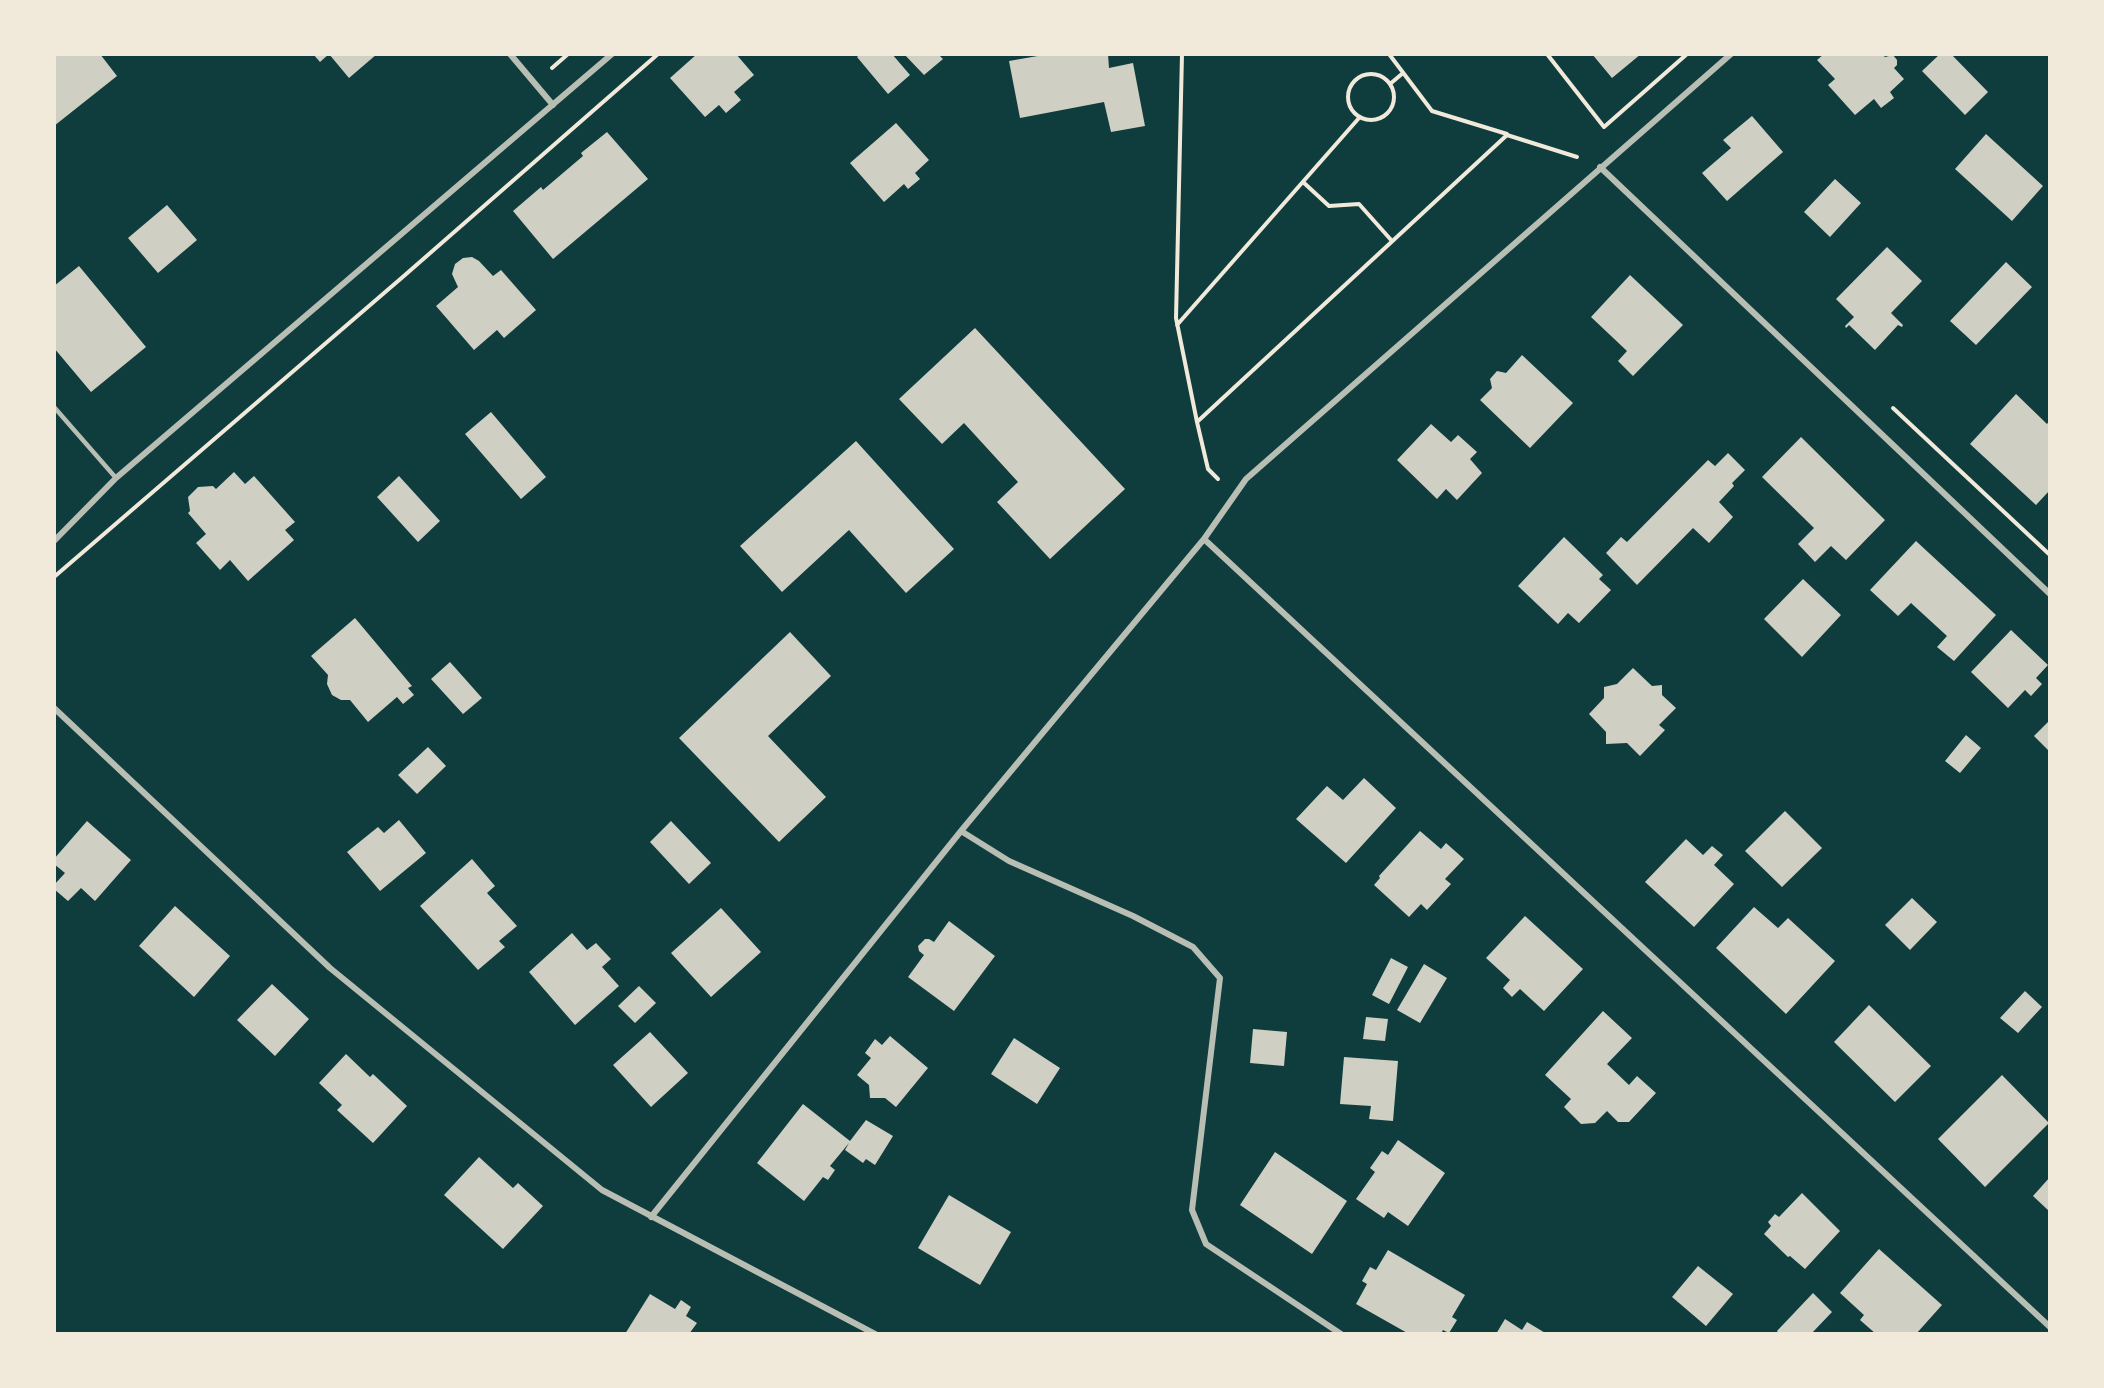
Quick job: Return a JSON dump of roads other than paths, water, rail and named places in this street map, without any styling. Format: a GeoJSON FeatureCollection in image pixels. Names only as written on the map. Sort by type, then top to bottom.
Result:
{"type":"FeatureCollection","features":[{"type":"Feature","properties":{"kind":"street"},"geometry":{"type":"LineString","coordinates":[[510,54],[554,105]]}},
{"type":"Feature","properties":{"kind":"street"},"geometry":{"type":"LineString","coordinates":[[54,541],[116,478],[612,54]]}},
{"type":"Feature","properties":{"kind":"street"},"geometry":{"type":"LineString","coordinates":[[651,1217],[961,831],[1204,539],[1246,479],[1731,54]]}},
{"type":"Feature","properties":{"kind":"street"},"geometry":{"type":"LineString","coordinates":[[1600,167],[2050,594]]}},
{"type":"Feature","properties":{"kind":"street"},"geometry":{"type":"LineString","coordinates":[[1204,539],[2050,1326]]}},
{"type":"Feature","properties":{"kind":"street"},"geometry":{"type":"LineString","coordinates":[[54,708],[330,968],[602,1190],[875,1334]]}},
{"type":"Feature","properties":{"kind":"street"},"geometry":{"type":"LineString","coordinates":[[961,831],[1009,861],[1133,916],[1193,947],[1220,978],[1192,1210],[1206,1244],[1341,1334]]}},
{"type":"Feature","properties":{"kind":"lane"},"geometry":{"type":"LineString","coordinates":[[54,407],[116,478]]}}]}
